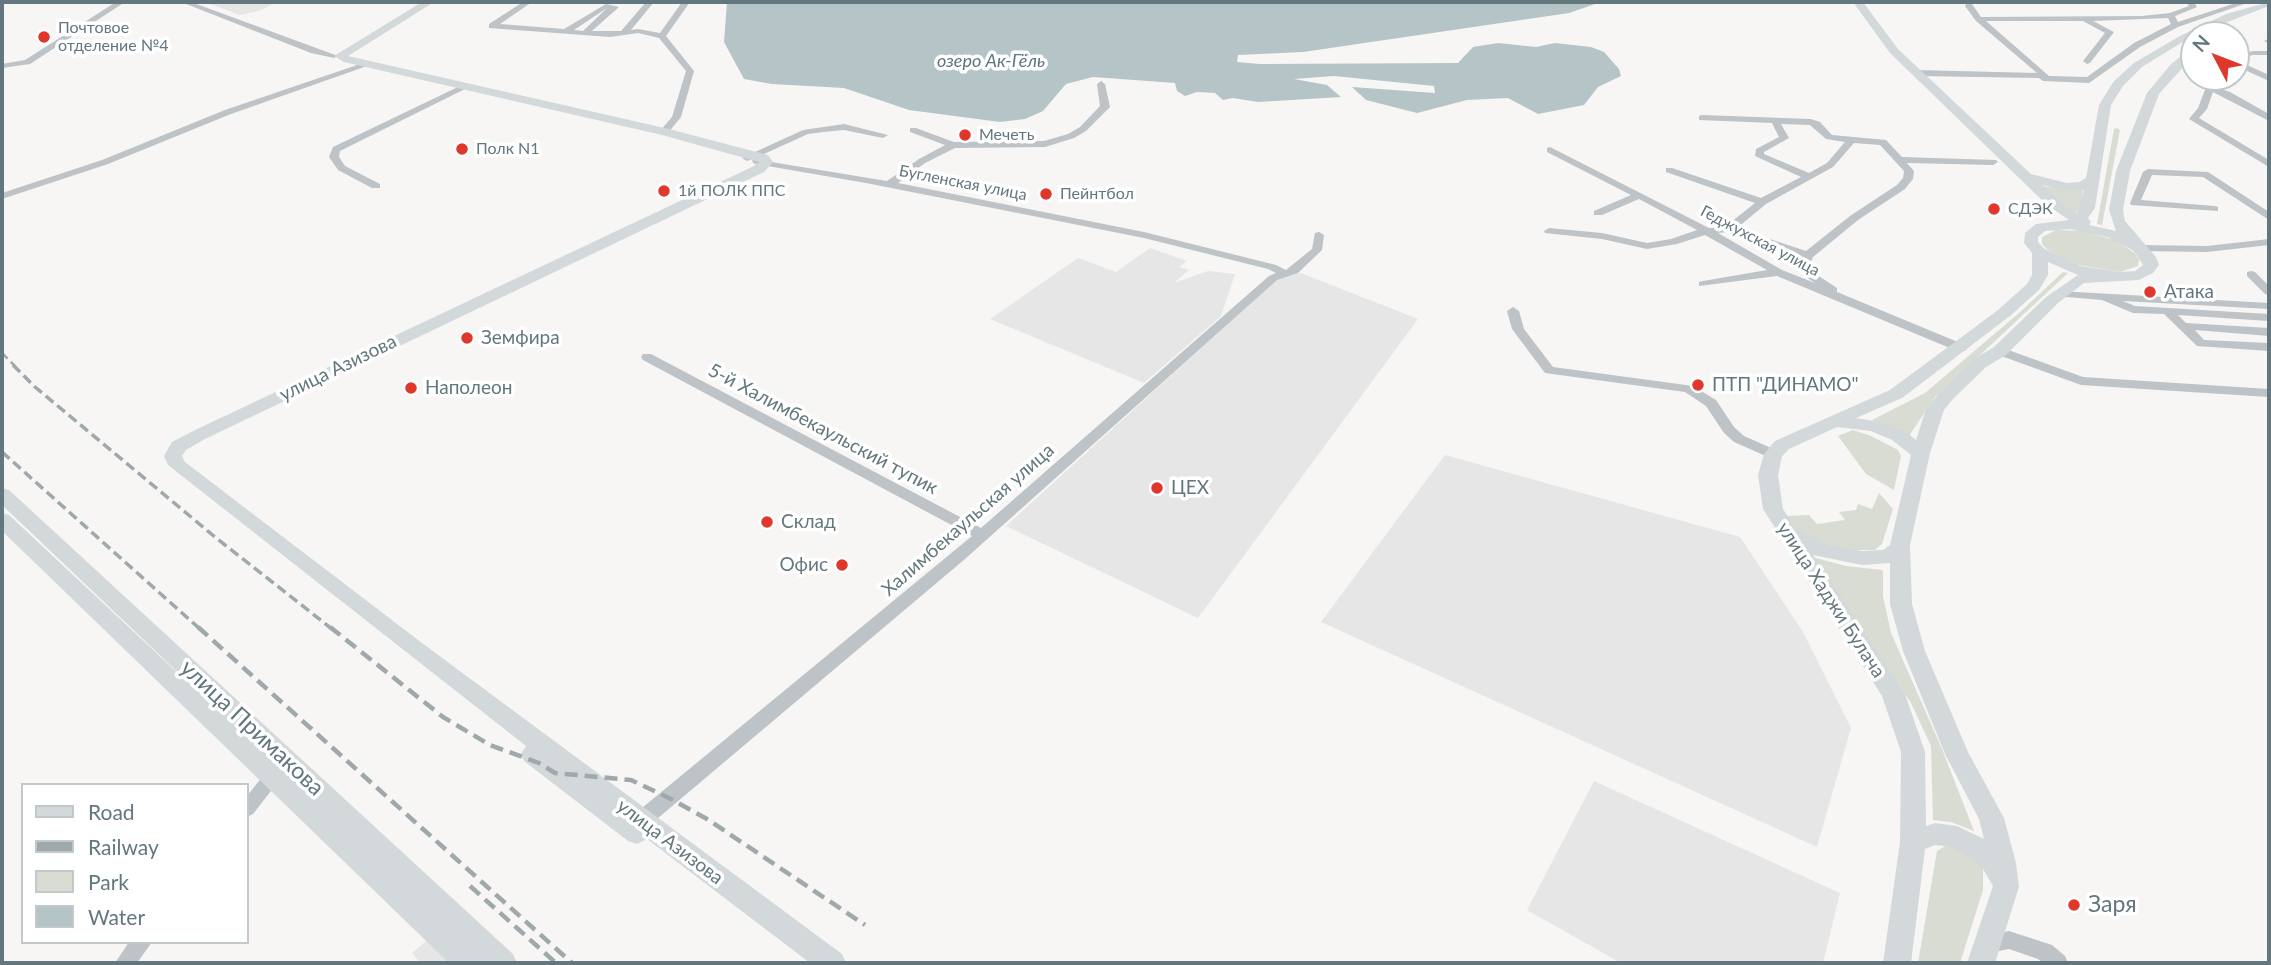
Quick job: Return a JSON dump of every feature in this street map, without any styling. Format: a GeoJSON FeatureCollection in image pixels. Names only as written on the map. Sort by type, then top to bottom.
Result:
{"type":"FeatureCollection","features":[{"type":"Feature","properties":{"kind":"main road"},"geometry":{"type":"LineString","coordinates":[[427,2],[334,56],[336,61],[463,88],[756,159]]}},
{"type":"Feature","properties":{"kind":"main road"},"geometry":{"type":"LineString","coordinates":[[427,2],[340,56],[664,132],[756,159]]}},
{"type":"Feature","properties":{"kind":"main road"},"geometry":{"type":"LineString","coordinates":[[1846,2],[1859,23],[2075,223]]}},
{"type":"Feature","properties":{"kind":"main road"},"geometry":{"type":"LineString","coordinates":[[1858,2],[1877,31],[1911,72],[1993,162],[2036,204],[2042,218],[2041,227]]}},
{"type":"Feature","properties":{"kind":"main road"},"geometry":{"type":"LineString","coordinates":[[2075,223],[2088,208],[2105,105],[2118,83],[2138,65],[2184,38],[2230,16],[2269,3]]}},
{"type":"Feature","properties":{"kind":"main road"},"geometry":{"type":"LineString","coordinates":[[2244,21],[2269,10]]}},
{"type":"Feature","properties":{"kind":"main road"},"geometry":{"type":"LineString","coordinates":[[1985,953],[2006,887],[2003,863],[1991,818],[1957,754],[1914,651],[1901,604],[1900,545],[1921,453],[1935,409],[1980,363],[2000,351],[2059,294],[2080,279],[2139,275],[2150,268],[2150,261],[2125,233],[2116,210],[2123,171],[2154,93],[2180,62]]}},
{"type":"Feature","properties":{"kind":"main road","name":"улица Азизова"},"geometry":{"type":"LineString","coordinates":[[756,159],[752,167],[207,424],[168,447],[162,457],[167,469],[256,532],[555,773],[636,824],[832,963]]}},
{"type":"Feature","properties":{"kind":"main road"},"geometry":{"type":"LineString","coordinates":[[1993,162],[2009,162]]}},
{"type":"Feature","properties":{"kind":"main road"},"geometry":{"type":"LineString","coordinates":[[2024,176],[2042,183],[2067,187],[2082,186],[2092,180]]}},
{"type":"Feature","properties":{"kind":"main road"},"geometry":{"type":"LineString","coordinates":[[2120,277],[2076,270],[2040,252],[2031,243],[2030,236],[2041,227],[2075,223],[2117,236],[2139,248]]}},
{"type":"Feature","properties":{"kind":"main road"},"geometry":{"type":"LineString","coordinates":[[1773,454],[1785,443],[1896,394],[1961,348],[2033,287],[2040,275],[2040,252]]}},
{"type":"Feature","properties":{"kind":"main road"},"geometry":{"type":"LineString","coordinates":[[1833,422],[1874,426],[1899,436],[1921,453]]}},
{"type":"Feature","properties":{"kind":"main road","name":"улица Хаджи Булача"},"geometry":{"type":"LineString","coordinates":[[1773,454],[1768,475],[1770,498],[1784,531],[1893,694],[1913,752],[1913,842],[1897,963]]}},
{"type":"Feature","properties":{"kind":"main road","name":"улица Примакова"},"geometry":{"type":"LineString","coordinates":[[2,494],[279,768],[468,963]]}},
{"type":"Feature","properties":{"kind":"main road","name":"улица Примакова"},"geometry":{"type":"LineString","coordinates":[[2,520],[279,768],[503,963]]}},
{"type":"Feature","properties":{"kind":"main road"},"geometry":{"type":"LineString","coordinates":[[1784,531],[1823,551],[1862,558],[1886,557],[1895,553],[1900,545]]}},
{"type":"Feature","properties":{"kind":"main road","name":"улица Азизова"},"geometry":{"type":"LineString","coordinates":[[636,824],[812,963]]}},
{"type":"Feature","properties":{"kind":"main road"},"geometry":{"type":"LineString","coordinates":[[1913,842],[1945,833],[1957,836],[1981,850],[1992,861],[2006,887]]}},
{"type":"Feature","properties":{"kind":"street"},"geometry":{"type":"LineString","coordinates":[[2,66],[20,65],[121,2]]}},
{"type":"Feature","properties":{"kind":"street"},"geometry":{"type":"LineString","coordinates":[[185,2],[314,51],[334,56]]}},
{"type":"Feature","properties":{"kind":"street"},"geometry":{"type":"LineString","coordinates":[[528,2],[492,26],[585,33],[638,31],[662,36],[690,71],[676,117],[664,132]]}},
{"type":"Feature","properties":{"kind":"street"},"geometry":{"type":"LineString","coordinates":[[624,33],[650,2]]}},
{"type":"Feature","properties":{"kind":"street"},"geometry":{"type":"LineString","coordinates":[[662,36],[686,2]]}},
{"type":"Feature","properties":{"kind":"street"},"geometry":{"type":"LineString","coordinates":[[1979,19],[2086,20],[2171,15],[2193,7],[2190,2]]}},
{"type":"Feature","properties":{"kind":"street"},"geometry":{"type":"LineString","coordinates":[[1911,72],[2089,80],[2137,45],[2175,25],[2246,2]]}},
{"type":"Feature","properties":{"kind":"street"},"geometry":{"type":"LineString","coordinates":[[565,32],[606,6],[615,7],[585,33]]}},
{"type":"Feature","properties":{"kind":"street"},"geometry":{"type":"LineString","coordinates":[[1969,6],[1979,19],[2044,77]]}},
{"type":"Feature","properties":{"kind":"street"},"geometry":{"type":"LineString","coordinates":[[2171,15],[2175,25]]}},
{"type":"Feature","properties":{"kind":"street"},"geometry":{"type":"LineString","coordinates":[[2086,20],[2110,32],[2087,61]]}},
{"type":"Feature","properties":{"kind":"street"},"geometry":{"type":"LineString","coordinates":[[2250,54],[2269,53]]}},
{"type":"Feature","properties":{"kind":"street"},"geometry":{"type":"LineString","coordinates":[[2,196],[105,162],[228,113],[363,66]]}},
{"type":"Feature","properties":{"kind":"street"},"geometry":{"type":"LineString","coordinates":[[2250,68],[2269,78]]}},
{"type":"Feature","properties":{"kind":"street"},"geometry":{"type":"LineString","coordinates":[[914,130],[953,145],[1045,144],[1071,136],[1083,129],[1105,107],[1101,84]]}},
{"type":"Feature","properties":{"kind":"street"},"geometry":{"type":"LineString","coordinates":[[376,186],[341,168],[334,157],[336,149],[463,88]]}},
{"type":"Feature","properties":{"kind":"street"},"geometry":{"type":"LineString","coordinates":[[2208,91],[2194,119],[2269,164]]}},
{"type":"Feature","properties":{"kind":"street"},"geometry":{"type":"LineString","coordinates":[[2220,91],[2269,118]]}},
{"type":"Feature","properties":{"kind":"street"},"geometry":{"type":"LineString","coordinates":[[1702,118],[1814,122],[1829,137],[1883,142],[1900,160],[1909,172],[1908,179],[1901,187],[1854,218],[1808,255],[1804,265],[1811,275],[1849,302]]}},
{"type":"Feature","properties":{"kind":"street"},"geometry":{"type":"LineString","coordinates":[[1775,121],[1784,138],[1759,151],[1759,156],[1808,176]]}},
{"type":"Feature","properties":{"kind":"street"},"geometry":{"type":"LineString","coordinates":[[756,159],[806,132],[844,127],[883,135]]}},
{"type":"Feature","properties":{"kind":"street"},"geometry":{"type":"LineString","coordinates":[[1729,229],[1762,202],[1830,165],[1852,139]]}},
{"type":"Feature","properties":{"kind":"street"},"geometry":{"type":"LineString","coordinates":[[890,184],[922,161],[953,145]]}},
{"type":"Feature","properties":{"kind":"street","name":"Геджухская улица"},"geometry":{"type":"LineString","coordinates":[[1550,150],[1709,231],[1778,272],[1961,348]]}},
{"type":"Feature","properties":{"kind":"street","name":"Бугленская улица"},"geometry":{"type":"LineString","coordinates":[[756,159],[1144,236],[1272,267],[1284,273]]}},
{"type":"Feature","properties":{"kind":"street"},"geometry":{"type":"LineString","coordinates":[[1900,160],[1993,162]]}},
{"type":"Feature","properties":{"kind":"street"},"geometry":{"type":"LineString","coordinates":[[1669,170],[1762,202]]}},
{"type":"Feature","properties":{"kind":"street"},"geometry":{"type":"LineString","coordinates":[[2214,209],[2135,203],[2148,172],[2205,174],[2269,217]]}},
{"type":"Feature","properties":{"kind":"street"},"geometry":{"type":"LineString","coordinates":[[1598,213],[1639,195]]}},
{"type":"Feature","properties":{"kind":"street"},"geometry":{"type":"LineString","coordinates":[[1549,231],[1602,236],[1638,246],[1673,242],[1709,231],[1729,229],[1808,255]]}},
{"type":"Feature","properties":{"kind":"street","name":"Халимбекаульская улица"},"geometry":{"type":"LineString","coordinates":[[636,824],[982,535],[1273,278],[1294,271],[1317,250],[1319,235]]}},
{"type":"Feature","properties":{"kind":"street"},"geometry":{"type":"LineString","coordinates":[[2139,248],[2207,249],[2269,242]]}},
{"type":"Feature","properties":{"kind":"street"},"geometry":{"type":"LineString","coordinates":[[1703,284],[1778,272]]}},
{"type":"Feature","properties":{"kind":"street"},"geometry":{"type":"LineString","coordinates":[[2251,274],[2269,292]]}},
{"type":"Feature","properties":{"kind":"street"},"geometry":{"type":"LineString","coordinates":[[2059,294],[2269,306]]}},
{"type":"Feature","properties":{"kind":"street"},"geometry":{"type":"LineString","coordinates":[[2103,297],[2126,308],[2269,317]]}},
{"type":"Feature","properties":{"kind":"street"},"geometry":{"type":"LineString","coordinates":[[1513,311],[1518,329],[1549,370],[1688,389],[1711,403],[1729,430],[1739,439],[1773,454]]}},
{"type":"Feature","properties":{"kind":"street"},"geometry":{"type":"LineString","coordinates":[[2167,312],[2201,343],[2266,349]]}},
{"type":"Feature","properties":{"kind":"street"},"geometry":{"type":"LineString","coordinates":[[2182,326],[2269,332]]}},
{"type":"Feature","properties":{"kind":"street"},"geometry":{"type":"LineString","coordinates":[[2000,351],[2081,381],[2269,393]]}},
{"type":"Feature","properties":{"kind":"street","name":"5-й Халимбекаульский тупик"},"geometry":{"type":"LineString","coordinates":[[647,357],[982,535]]}},
{"type":"Feature","properties":{"kind":"street"},"geometry":{"type":"LineString","coordinates":[[248,808],[279,768]]}},
{"type":"Feature","properties":{"kind":"street"},"geometry":{"type":"LineString","coordinates":[[1985,953],[2010,940],[2045,952],[2057,963]]}},
{"type":"Feature","properties":{"kind":"street"},"geometry":{"type":"LineString","coordinates":[[125,963],[140,944]]}},
{"type":"Feature","properties":{"kind":"shaded area"},"geometry":{"type":"Polygon","coordinates":[[[205,2],[278,2],[259,11],[240,15],[205,2]]]}},
{"type":"Feature","properties":{"kind":"shaded area"},"geometry":{"type":"Polygon","coordinates":[[[1150,248],[1187,261],[1179,267],[1189,270],[1174,283],[1208,271],[1235,274],[1221,316],[1144,383],[990,319],[1078,258],[1116,272],[1150,248]]]}},
{"type":"Feature","properties":{"kind":"shaded area"},"geometry":{"type":"Polygon","coordinates":[[[1301,273],[1418,319],[1198,618],[1006,526],[1279,277],[1301,273]]]}},
{"type":"Feature","properties":{"kind":"shaded area"},"geometry":{"type":"Polygon","coordinates":[[[1445,455],[1740,537],[1803,632],[1851,728],[1817,847],[1321,622],[1445,455]]]}},
{"type":"Feature","properties":{"kind":"shaded area"},"geometry":{"type":"Polygon","coordinates":[[[1594,781],[1840,893],[1823,963],[1621,963],[1527,910],[1594,781]]]}},
{"type":"Feature","properties":{"kind":"shaded area"},"geometry":{"type":"Polygon","coordinates":[[[429,939],[453,963],[421,963],[412,953],[429,939]]]}},
{"type":"Feature","properties":{"kind":"green space"},"geometry":{"type":"Polygon","coordinates":[[[2114,129],[2120,130],[2102,225],[2097,224],[2114,129]]]}},
{"type":"Feature","properties":{"kind":"green space"},"geometry":{"type":"Polygon","coordinates":[[[2040,186],[2083,190],[2080,210],[2073,214],[2040,186]]]}},
{"type":"Feature","properties":{"kind":"green space"},"geometry":{"type":"Polygon","coordinates":[[[2056,230],[2084,231],[2114,240],[2135,253],[2139,260],[2138,266],[2120,272],[2072,264],[2042,244],[2042,237],[2056,230]]]}},
{"type":"Feature","properties":{"kind":"green space"},"geometry":{"type":"Polygon","coordinates":[[[2063,272],[2068,273],[1935,397],[1909,436],[1872,420],[1925,393],[2063,272]]]}},
{"type":"Feature","properties":{"kind":"green space"},"geometry":{"type":"Polygon","coordinates":[[[1853,430],[1898,450],[1901,456],[1894,490],[1866,474],[1838,436],[1853,430]]]}},
{"type":"Feature","properties":{"kind":"green space"},"geometry":{"type":"Polygon","coordinates":[[[1879,493],[1893,509],[1882,544],[1875,550],[1851,550],[1827,545],[1795,530],[1786,516],[1809,515],[1817,524],[1845,520],[1839,512],[1856,510],[1858,504],[1872,509],[1879,493]]]}},
{"type":"Feature","properties":{"kind":"green space"},"geometry":{"type":"Polygon","coordinates":[[[1812,557],[1846,566],[1883,570],[1883,596],[1891,633],[1942,749],[1974,831],[1951,822],[1933,820],[1931,746],[1911,703],[1812,557]]]}},
{"type":"Feature","properties":{"kind":"green space"},"geometry":{"type":"Polygon","coordinates":[[[1947,845],[1961,848],[1983,868],[1983,890],[1960,963],[1918,963],[1937,851],[1947,845]]]}},
{"type":"Feature","properties":{"kind":"water","name":"озеро Ак-Гёль"},"geometry":{"type":"Polygon","coordinates":[[[727,2],[1601,2],[1569,13],[1303,52],[1238,55],[1237,62],[1458,63],[1473,47],[1498,43],[1536,47],[1555,43],[1591,47],[1604,52],[1619,69],[1621,76],[1598,87],[1584,105],[1538,114],[1508,98],[1467,100],[1417,113],[1366,100],[1352,87],[1435,93],[1434,86],[1334,76],[1294,79],[1327,85],[1341,97],[1258,102],[1233,98],[1223,100],[1215,93],[1197,92],[1185,96],[1177,91],[1175,83],[1093,77],[1066,84],[1043,111],[1025,119],[1000,122],[909,110],[844,88],[772,84],[744,79],[724,42],[727,2]]]}},
{"type":"Feature","properties":{"kind":"railway"},"geometry":{"type":"LineString","coordinates":[[2,353],[15,366]]}},
{"type":"Feature","properties":{"kind":"railway"},"geometry":{"type":"LineString","coordinates":[[13,365],[35,387],[215,537],[332,629]]}},
{"type":"Feature","properties":{"kind":"railway"},"geometry":{"type":"LineString","coordinates":[[2,452],[200,629]]}},
{"type":"Feature","properties":{"kind":"railway"},"geometry":{"type":"LineString","coordinates":[[198,627],[572,963]]}},
{"type":"Feature","properties":{"kind":"railway"},"geometry":{"type":"LineString","coordinates":[[330,627],[443,717],[490,745],[539,763],[555,773],[631,780],[669,798],[707,819],[865,925]]}},
{"type":"Feature","properties":{"kind":"railway"},"geometry":{"type":"LineString","coordinates":[[470,886],[556,963]]}},
{"type":"Feature","properties":{"kind":"place","name":"Почтовое отделение №4"},"geometry":{"type":"Point","coordinates":[44,37]}},
{"type":"Feature","properties":{"kind":"place","name":"Мечеть"},"geometry":{"type":"Point","coordinates":[965,135]}},
{"type":"Feature","properties":{"kind":"place","name":"Полк N1"},"geometry":{"type":"Point","coordinates":[462,149]}},
{"type":"Feature","properties":{"kind":"place","name":"1й ПОЛК ППС"},"geometry":{"type":"Point","coordinates":[664,191]}},
{"type":"Feature","properties":{"kind":"place","name":"Пейнтбол"},"geometry":{"type":"Point","coordinates":[1046,194]}},
{"type":"Feature","properties":{"kind":"place","name":"СДЭК"},"geometry":{"type":"Point","coordinates":[1994,209]}},
{"type":"Feature","properties":{"kind":"place","name":"Атака"},"geometry":{"type":"Point","coordinates":[2150,292]}},
{"type":"Feature","properties":{"kind":"place","name":"Земфира"},"geometry":{"type":"Point","coordinates":[467,338]}},
{"type":"Feature","properties":{"kind":"place","name":"ПТП \"ДИНАМО\""},"geometry":{"type":"Point","coordinates":[1698,385]}},
{"type":"Feature","properties":{"kind":"place","name":"Наполеон"},"geometry":{"type":"Point","coordinates":[411,388]}},
{"type":"Feature","properties":{"kind":"place","name":"ЦЕХ"},"geometry":{"type":"Point","coordinates":[1157,488]}},
{"type":"Feature","properties":{"kind":"place","name":"Склад"},"geometry":{"type":"Point","coordinates":[767,522]}},
{"type":"Feature","properties":{"kind":"place","name":"Офис"},"geometry":{"type":"Point","coordinates":[842,565]}},
{"type":"Feature","properties":{"kind":"place","name":"Заря"},"geometry":{"type":"Point","coordinates":[2074,905]}}]}
